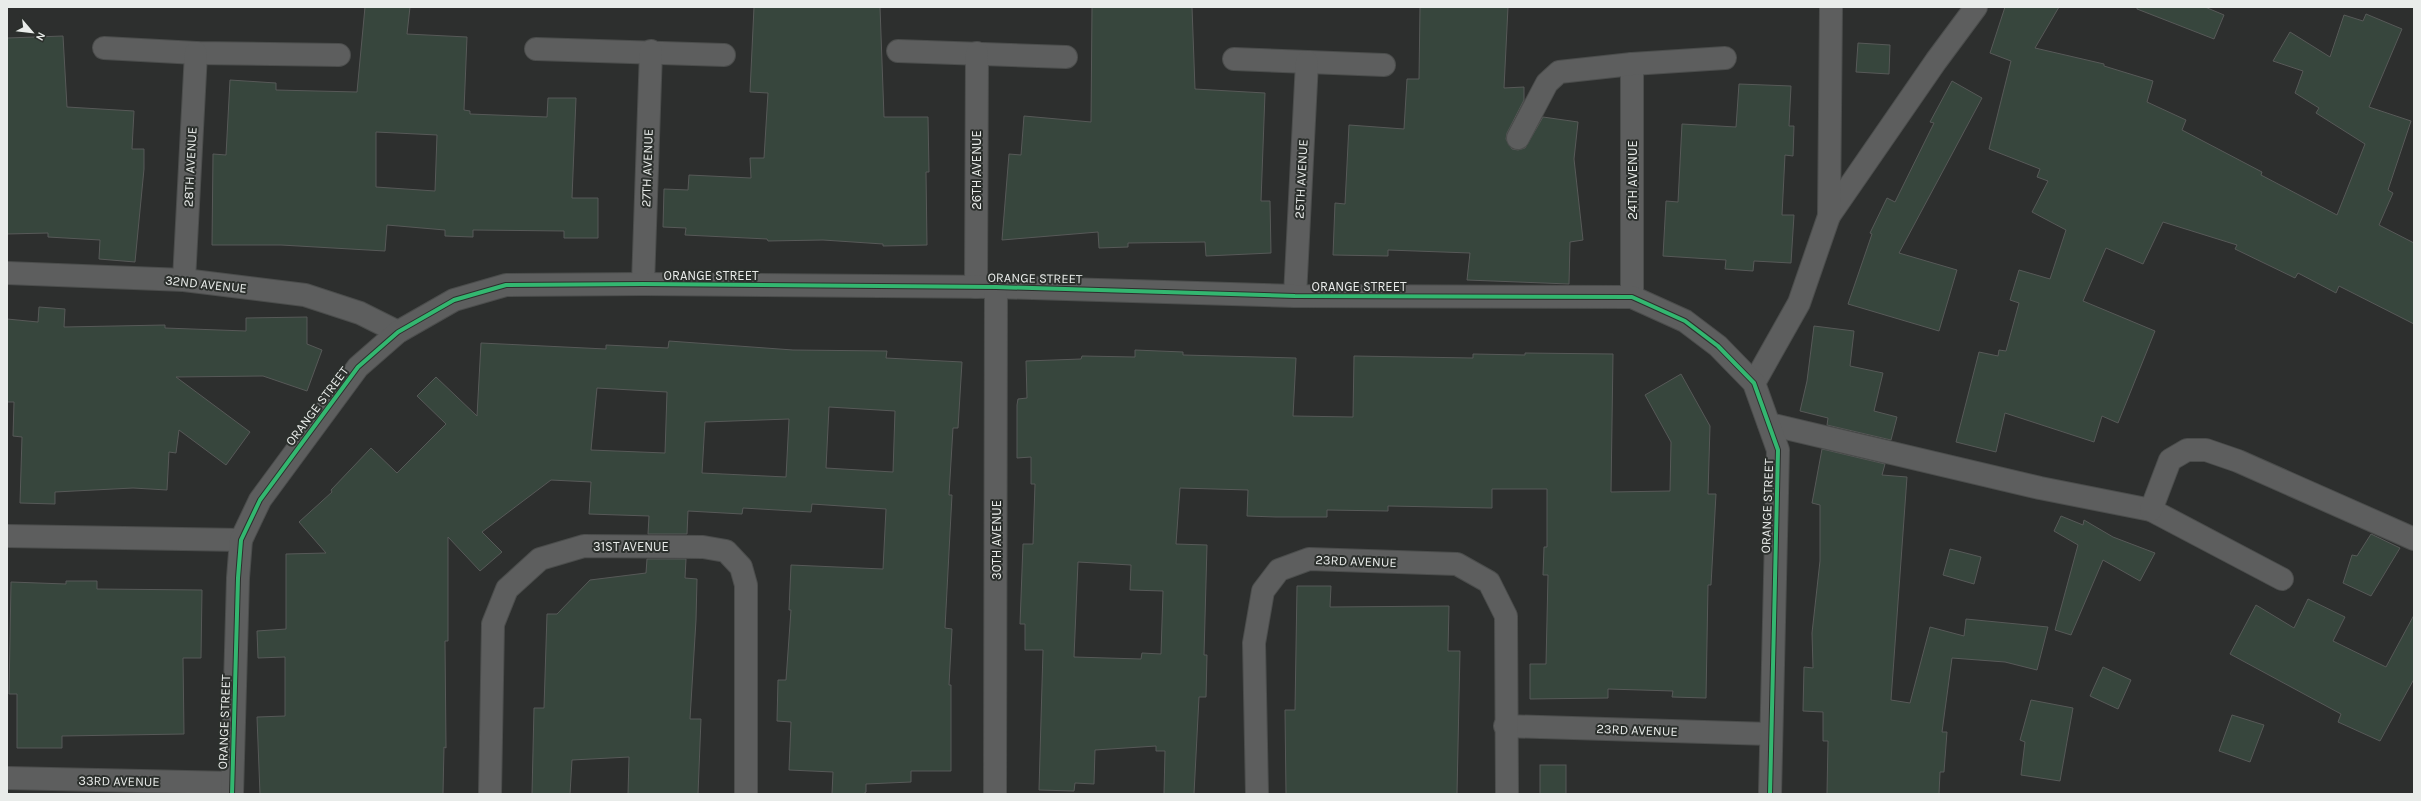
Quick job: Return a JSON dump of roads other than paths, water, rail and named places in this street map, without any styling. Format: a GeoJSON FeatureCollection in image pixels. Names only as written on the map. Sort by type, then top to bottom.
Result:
{"type":"FeatureCollection","features":[{"type":"Feature","properties":{"kind":"street"},"geometry":{"type":"LineString","coordinates":[[1829,216],[1831,7]]}},
{"type":"Feature","properties":{"kind":"street"},"geometry":{"type":"LineString","coordinates":[[1754,383],[1799,303],[1829,216],[1936,61],[1976,7]]}},
{"type":"Feature","properties":{"kind":"street"},"geometry":{"type":"LineString","coordinates":[[104,48],[196,53],[339,55]]}},
{"type":"Feature","properties":{"kind":"street"},"geometry":{"type":"LineString","coordinates":[[536,49],[651,51],[724,55]]}},
{"type":"Feature","properties":{"kind":"street","name":"27TH AVENUE"},"geometry":{"type":"LineString","coordinates":[[643,284],[651,51]]}},
{"type":"Feature","properties":{"kind":"street"},"geometry":{"type":"LineString","coordinates":[[898,51],[1066,57]]}},
{"type":"Feature","properties":{"kind":"street","name":"28TH AVENUE"},"geometry":{"type":"LineString","coordinates":[[184,280],[196,53]]}},
{"type":"Feature","properties":{"kind":"street","name":"26TH AVENUE"},"geometry":{"type":"LineString","coordinates":[[977,53],[986,287]]}},
{"type":"Feature","properties":{"kind":"street"},"geometry":{"type":"LineString","coordinates":[[1518,138],[1547,83],[1559,72],[1632,64],[1725,58]]}},
{"type":"Feature","properties":{"kind":"street"},"geometry":{"type":"LineString","coordinates":[[1234,59],[1384,65]]}},
{"type":"Feature","properties":{"kind":"street","name":"25TH AVENUE"},"geometry":{"type":"LineString","coordinates":[[1295,296],[1307,62]]}},
{"type":"Feature","properties":{"kind":"street","name":"24TH AVENUE"},"geometry":{"type":"LineString","coordinates":[[1632,64],[1632,297]]}},
{"type":"Feature","properties":{"kind":"street","name":"32ND AVENUE"},"geometry":{"type":"LineString","coordinates":[[7,273],[184,280],[306,295],[360,313],[398,332]]}},
{"type":"Feature","properties":{"kind":"street","name":"ORANGE STREET"},"geometry":{"type":"LineString","coordinates":[[232,789],[238,578],[241,540],[260,500],[326,408],[358,367],[398,332],[454,300],[506,285],[643,284],[986,287],[1295,296],[1632,297],[1685,321],[1718,346],[1754,383],[1778,450],[1770,734],[1770,794]]}},
{"type":"Feature","properties":{"kind":"street","name":"30TH AVENUE"},"geometry":{"type":"LineString","coordinates":[[986,287],[995,794]]}},
{"type":"Feature","properties":{"kind":"street"},"geometry":{"type":"LineString","coordinates":[[1769,424],[1838,439],[2040,488],[2151,510],[2282,579]]}},
{"type":"Feature","properties":{"kind":"street"},"geometry":{"type":"LineString","coordinates":[[2151,510],[2170,460],[2187,450],[2206,450],[2238,461],[2414,539]]}},
{"type":"Feature","properties":{"kind":"street"},"geometry":{"type":"LineString","coordinates":[[7,536],[241,540]]}},
{"type":"Feature","properties":{"kind":"street","name":"31ST AVENUE"},"geometry":{"type":"LineString","coordinates":[[490,794],[493,624],[507,589],[540,558],[584,546],[592,546],[702,547],[726,551],[741,567],[746,584],[746,794]]}},
{"type":"Feature","properties":{"kind":"street","name":"23RD AVENUE"},"geometry":{"type":"LineString","coordinates":[[1257,794],[1254,643],[1263,591],[1279,570],[1309,560],[1456,564],[1489,582],[1506,616],[1505,726],[1507,794]]}},
{"type":"Feature","properties":{"kind":"street","name":"23RD AVENUE"},"geometry":{"type":"LineString","coordinates":[[1505,726],[1770,734]]}},
{"type":"Feature","properties":{"kind":"street","name":"33RD AVENUE"},"geometry":{"type":"LineString","coordinates":[[7,778],[232,789]]}}]}
